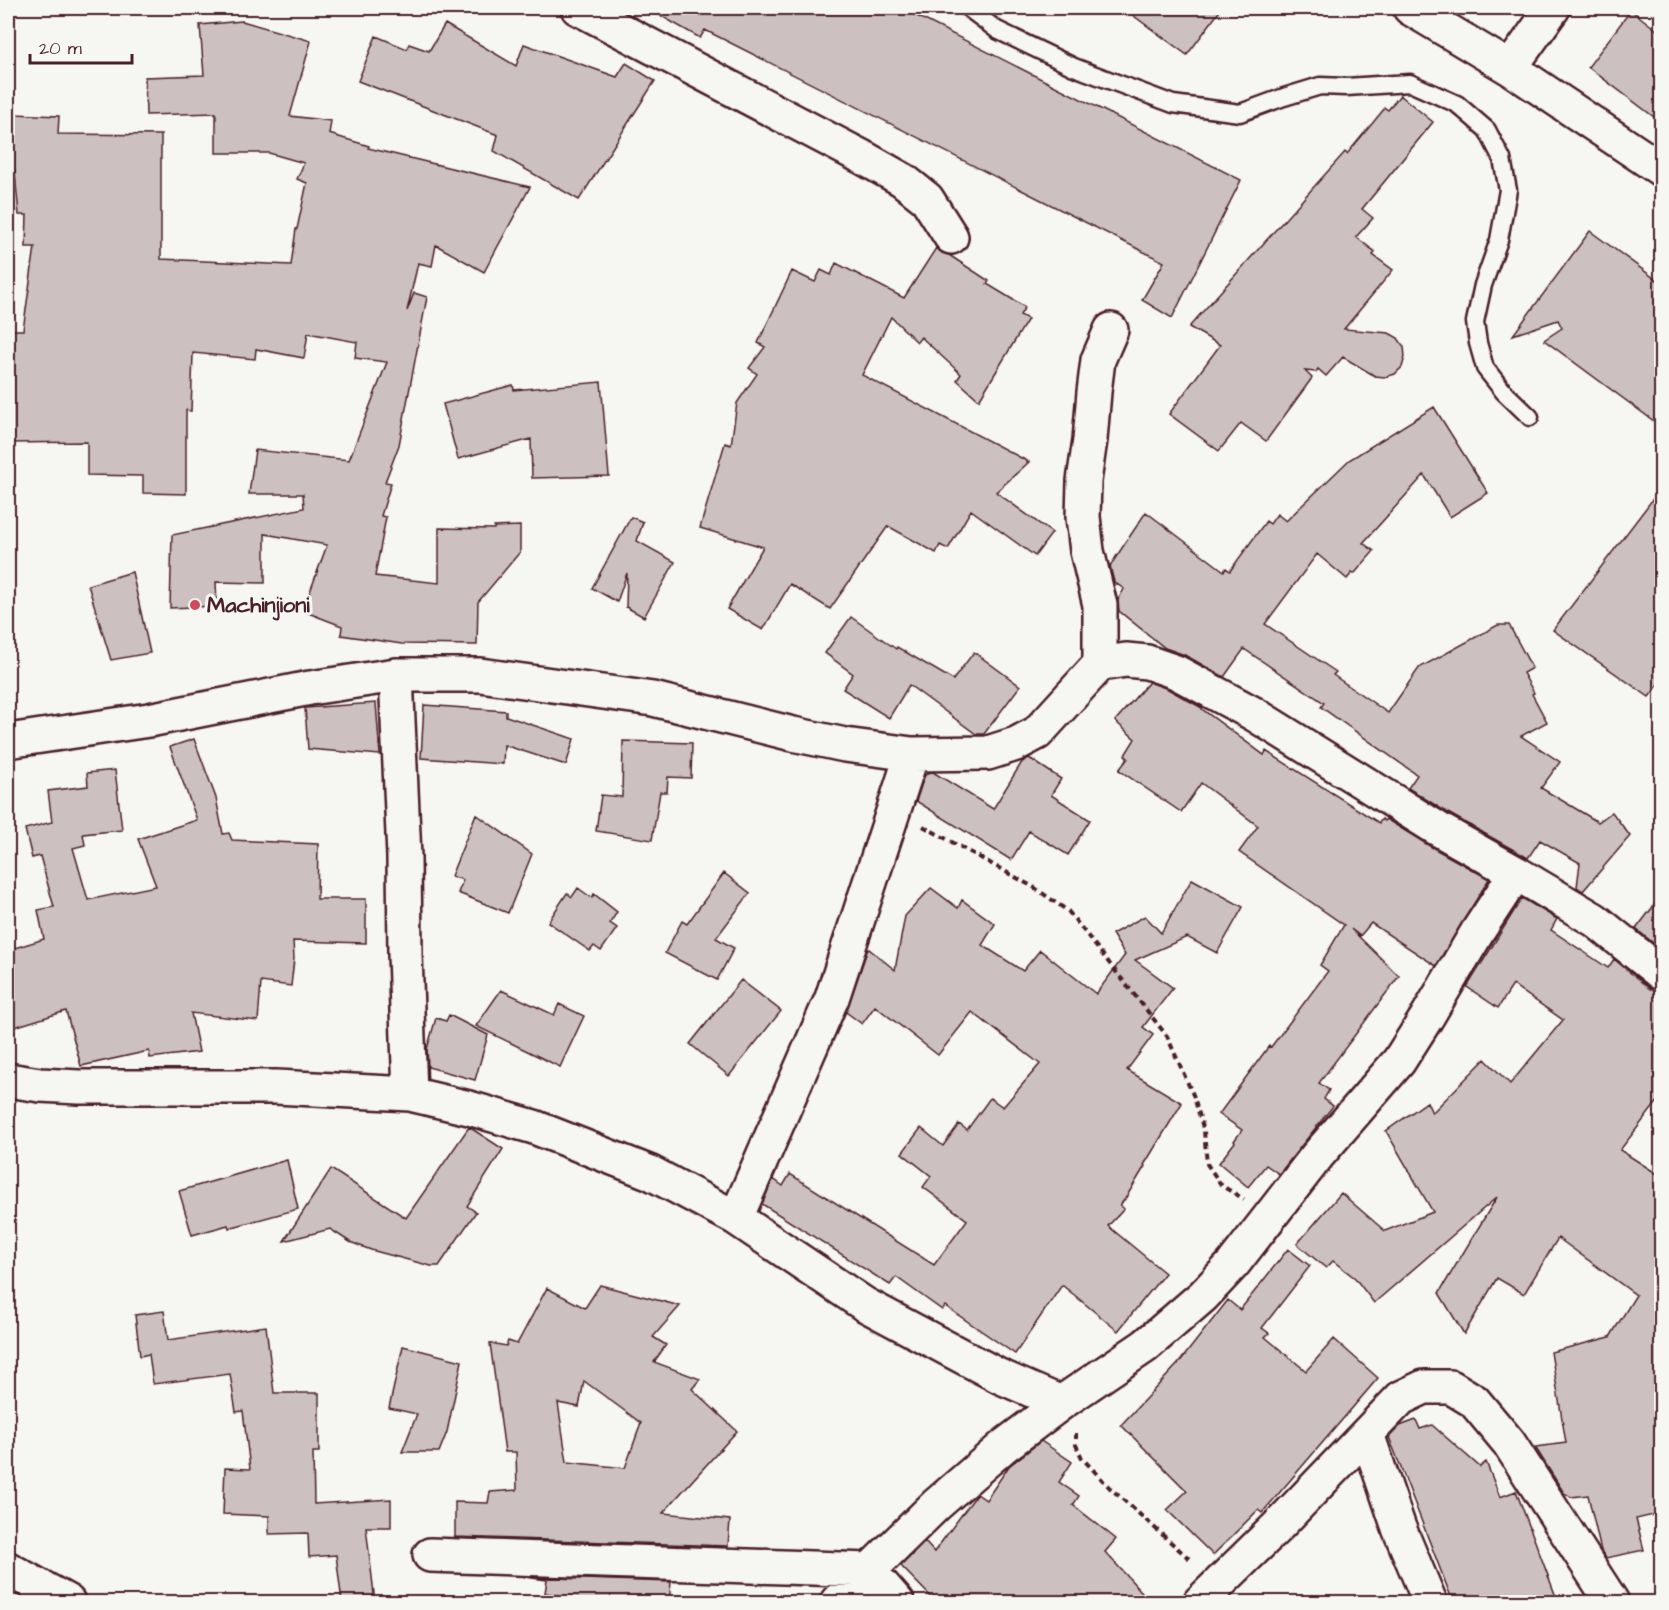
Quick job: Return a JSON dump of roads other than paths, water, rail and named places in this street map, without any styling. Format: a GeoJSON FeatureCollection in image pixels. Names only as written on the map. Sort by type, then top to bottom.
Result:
{"type":"FeatureCollection","features":[{"type":"Feature","properties":{"kind":"street"},"geometry":{"type":"LineString","coordinates":[[578,8],[903,180],[927,199],[951,237]]}},
{"type":"Feature","properties":{"kind":"street"},"geometry":{"type":"LineString","coordinates":[[1410,8],[1510,68],[1662,170]]}},
{"type":"Feature","properties":{"kind":"street"},"geometry":{"type":"LineString","coordinates":[[1510,68],[1553,8]]}},
{"type":"Feature","properties":{"kind":"street"},"geometry":{"type":"LineString","coordinates":[[1100,664],[1100,605],[1087,551],[1083,517],[1084,481],[1098,360],[1111,330]]}},
{"type":"Feature","properties":{"kind":"street"},"geometry":{"type":"LineString","coordinates":[[8,741],[149,720],[310,688],[396,675],[480,675],[653,699],[845,745],[912,754],[988,753],[1016,744],[1037,733],[1100,664],[1126,660],[1147,662],[1176,672],[1254,714],[1438,829],[1595,920],[1662,974]]}},
{"type":"Feature","properties":{"kind":"street"},"geometry":{"type":"LineString","coordinates":[[396,675],[404,857],[410,1094]]}},
{"type":"Feature","properties":{"kind":"street"},"geometry":{"type":"LineString","coordinates":[[736,1218],[832,998],[912,754]]}},
{"type":"Feature","properties":{"kind":"street"},"geometry":{"type":"LineString","coordinates":[[837,1602],[936,1505],[1004,1446],[1061,1403],[1145,1346],[1203,1296],[1233,1264],[1317,1156],[1399,1061],[1516,873]]}},
{"type":"Feature","properties":{"kind":"street"},"geometry":{"type":"LineString","coordinates":[[8,1080],[80,1088],[276,1087],[410,1094],[470,1108],[534,1127],[651,1173],[736,1218],[864,1304],[999,1376],[1061,1403]]}},
{"type":"Feature","properties":{"kind":"street"},"geometry":{"type":"LineString","coordinates":[[1209,1593],[1401,1398],[1424,1387],[1451,1387],[1474,1401],[1509,1443],[1612,1602]]}},
{"type":"Feature","properties":{"kind":"street"},"geometry":{"type":"LineString","coordinates":[[1367,1434],[1399,1528],[1430,1602]]}},
{"type":"Feature","properties":{"kind":"street"},"geometry":{"type":"LineString","coordinates":[[430,1555],[868,1570],[897,1602]]}},
{"type":"Feature","properties":{"kind":"street"},"geometry":{"type":"LineString","coordinates":[[8,1569],[69,1602]]}},
{"type":"Feature","properties":{"kind":"lane"},"geometry":{"type":"LineString","coordinates":[[968,8],[998,30],[1074,67],[1173,104],[1240,113],[1320,87],[1410,83],[1457,104],[1487,130],[1502,159],[1508,190],[1499,240],[1483,285],[1475,322],[1478,343],[1485,368],[1504,392],[1530,417]]}},
{"type":"Feature","properties":{"kind":"place","name":"Machinjioni"},"geometry":{"type":"Point","coordinates":[195,605]}}]}
